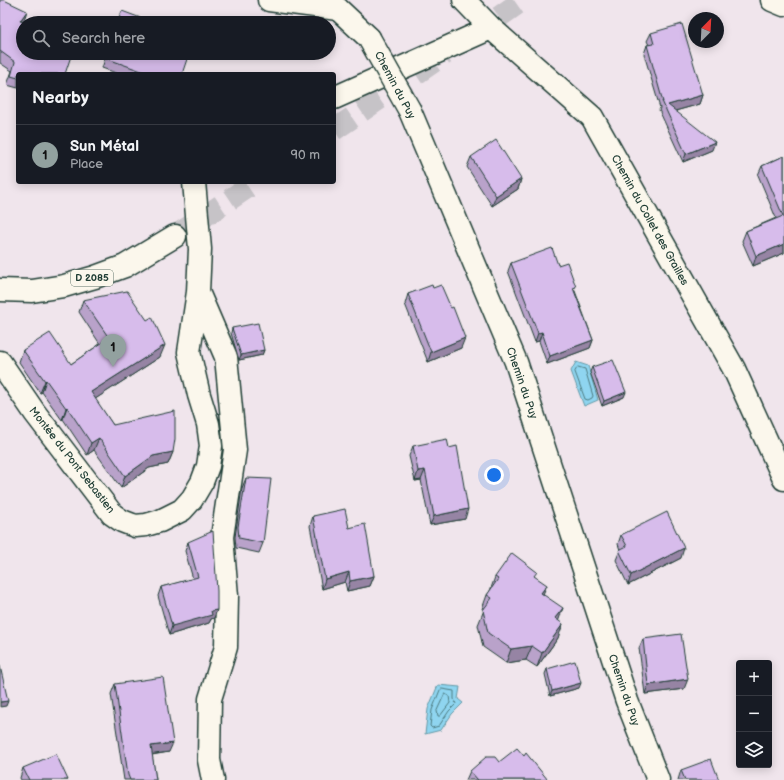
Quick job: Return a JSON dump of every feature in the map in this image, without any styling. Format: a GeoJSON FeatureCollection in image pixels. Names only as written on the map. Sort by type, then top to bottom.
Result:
{"type":"FeatureCollection","features":[{"type":"Feature","properties":{"kind":"street"},"geometry":{"type":"LineString","coordinates":[[269,0],[341,4]]}},
{"type":"Feature","properties":{"kind":"street","name":"Chemin du Collet des Grailles"},"geometry":{"type":"LineString","coordinates":[[464,0],[491,28],[592,117],[734,370],[784,479]]}},
{"type":"Feature","properties":{"kind":"street"},"geometry":{"type":"LineString","coordinates":[[772,0],[784,5]]}},
{"type":"Feature","properties":{"kind":"street","name":"Chemin du Puy"},"geometry":{"type":"LineString","coordinates":[[341,4],[369,38],[410,111],[516,362],[627,702],[658,780]]}},
{"type":"Feature","properties":{"kind":"street"},"geometry":{"type":"LineString","coordinates":[[336,97],[491,28]]}},
{"type":"Feature","properties":{"kind":"street","name":"Montée du Pont Sebastien"},"geometry":{"type":"LineString","coordinates":[[0,362],[35,413],[112,514],[122,521],[135,526],[160,521],[182,510],[192,499],[202,482],[208,466],[211,446],[208,424],[199,395],[189,352],[198,292],[200,249],[194,184]]}},
{"type":"Feature","properties":{"kind":"street","name":"D 2085"},"geometry":{"type":"LineString","coordinates":[[0,290],[38,290],[64,286],[95,277],[125,266],[176,236]]}},
{"type":"Feature","properties":{"kind":"street"},"geometry":{"type":"LineString","coordinates":[[198,292],[226,357],[235,450],[222,537],[227,596],[226,647],[210,700],[209,760],[213,780]]}},
{"type":"Feature","properties":{"kind":"water"},"geometry":{"type":"Polygon","coordinates":[[[576,362],[588,366],[598,400],[584,406],[571,371],[576,362]]]}},
{"type":"Feature","properties":{"kind":"water"},"geometry":{"type":"Polygon","coordinates":[[[438,685],[460,687],[458,699],[463,703],[452,714],[441,730],[425,734],[428,709],[438,685]]]}},
{"type":"Feature","properties":{"kind":"building"},"geometry":{"type":"Polygon","coordinates":[[[0,0],[4,0],[27,11],[24,16],[16,16],[16,60],[70,60],[66,72],[16,72],[16,77],[11,76],[15,62],[0,51],[0,0]]]}},
{"type":"Feature","properties":{"kind":"building"},"geometry":{"type":"Polygon","coordinates":[[[122,11],[135,16],[120,16],[122,11]]]}},
{"type":"Feature","properties":{"kind":"building"},"geometry":{"type":"Polygon","coordinates":[[[682,24],[703,95],[668,105],[715,142],[686,154],[662,101],[663,102],[647,45],[654,44],[651,33],[682,24]]]}},
{"type":"Feature","properties":{"kind":"building"},"geometry":{"type":"Polygon","coordinates":[[[111,60],[187,60],[183,72],[144,72],[111,60]]]}},
{"type":"Feature","properties":{"kind":"building"},"geometry":{"type":"Polygon","coordinates":[[[496,140],[521,179],[496,196],[471,157],[496,140]]]}},
{"type":"Feature","properties":{"kind":"building"},"geometry":{"type":"Polygon","coordinates":[[[784,156],[784,244],[756,256],[746,231],[783,216],[762,166],[784,156]]]}},
{"type":"Feature","properties":{"kind":"building"},"geometry":{"type":"Polygon","coordinates":[[[552,248],[558,265],[567,262],[576,287],[573,288],[593,340],[550,356],[542,332],[538,333],[511,263],[552,248]]]}},
{"type":"Feature","properties":{"kind":"building"},"geometry":{"type":"Polygon","coordinates":[[[432,285],[433,288],[441,285],[451,308],[453,307],[465,338],[431,352],[408,294],[432,285]]]}},
{"type":"Feature","properties":{"kind":"building"},"geometry":{"type":"Polygon","coordinates":[[[127,291],[147,320],[152,317],[165,345],[91,392],[113,425],[175,411],[175,439],[173,452],[153,456],[125,476],[99,438],[91,443],[67,407],[66,408],[46,380],[45,381],[23,350],[50,333],[71,364],[109,338],[83,300],[127,291]]]}},
{"type":"Feature","properties":{"kind":"building"},"geometry":{"type":"Polygon","coordinates":[[[258,323],[264,350],[241,355],[232,328],[258,323]]]}},
{"type":"Feature","properties":{"kind":"building"},"geometry":{"type":"Polygon","coordinates":[[[613,360],[626,392],[604,401],[592,367],[613,360]]]}},
{"type":"Feature","properties":{"kind":"building"},"geometry":{"type":"Polygon","coordinates":[[[447,439],[449,448],[457,446],[468,509],[434,516],[425,470],[418,471],[413,446],[447,439]]]}},
{"type":"Feature","properties":{"kind":"building"},"geometry":{"type":"Polygon","coordinates":[[[246,478],[271,479],[263,543],[239,538],[238,527],[246,478]]]}},
{"type":"Feature","properties":{"kind":"building"},"geometry":{"type":"Polygon","coordinates":[[[345,509],[349,528],[365,524],[374,576],[350,581],[349,572],[325,579],[313,516],[345,509]]]}},
{"type":"Feature","properties":{"kind":"building"},"geometry":{"type":"Polygon","coordinates":[[[667,512],[684,548],[631,575],[619,550],[627,546],[621,535],[667,512]]]}},
{"type":"Feature","properties":{"kind":"building"},"geometry":{"type":"Polygon","coordinates":[[[213,531],[217,610],[211,611],[212,615],[172,626],[161,587],[198,577],[188,542],[213,531]]]}},
{"type":"Feature","properties":{"kind":"building"},"geometry":{"type":"Polygon","coordinates":[[[512,553],[537,572],[534,576],[547,585],[541,593],[563,608],[555,618],[563,624],[542,653],[532,646],[511,649],[488,633],[483,610],[492,598],[487,595],[498,579],[495,577],[512,553]]]}},
{"type":"Feature","properties":{"kind":"building"},"geometry":{"type":"Polygon","coordinates":[[[681,634],[688,679],[648,685],[643,639],[681,634]]]}},
{"type":"Feature","properties":{"kind":"building"},"geometry":{"type":"Polygon","coordinates":[[[575,661],[581,683],[552,691],[547,669],[575,661]]]}},
{"type":"Feature","properties":{"kind":"building"},"geometry":{"type":"Polygon","coordinates":[[[0,666],[8,701],[0,702],[0,666]]]}},
{"type":"Feature","properties":{"kind":"building"},"geometry":{"type":"Polygon","coordinates":[[[163,677],[173,743],[151,746],[156,780],[130,780],[128,775],[115,684],[163,677]]]}},
{"type":"Feature","properties":{"kind":"building"},"geometry":{"type":"Polygon","coordinates":[[[517,748],[524,756],[526,753],[548,780],[478,780],[470,771],[486,757],[495,757],[499,762],[517,748]]]}},
{"type":"Feature","properties":{"kind":"building"},"geometry":{"type":"Polygon","coordinates":[[[56,754],[68,780],[29,780],[23,768],[56,754]]]}},
{"type":"Feature","properties":{"kind":"building"},"geometry":{"type":"Polygon","coordinates":[[[711,759],[719,780],[685,780],[681,770],[711,759]]]}},
{"type":"Feature","properties":{"kind":"tunnel"},"geometry":{"type":"LineString","coordinates":[[472,36],[523,0]]}},
{"type":"Feature","properties":{"kind":"tunnel"},"geometry":{"type":"LineString","coordinates":[[336,129],[445,54]]}},
{"type":"Feature","properties":{"kind":"tunnel"},"geometry":{"type":"LineString","coordinates":[[175,236],[253,184]]}},
{"type":"Feature","properties":{"kind":"place","name":"Sun Métal"},"geometry":{"type":"Point","coordinates":[113,367]}}]}
